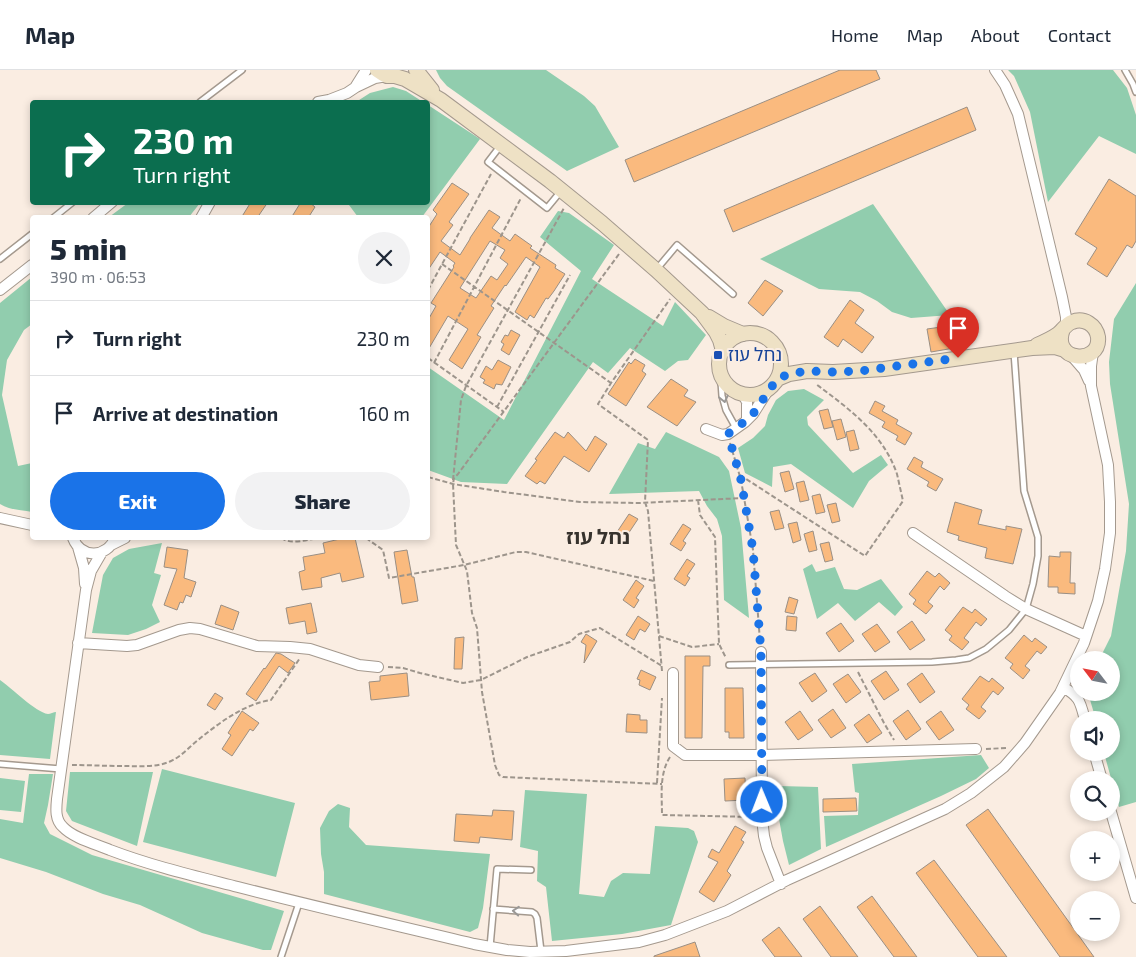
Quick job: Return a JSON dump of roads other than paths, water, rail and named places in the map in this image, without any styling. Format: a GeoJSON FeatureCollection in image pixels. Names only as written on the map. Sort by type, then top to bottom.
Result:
{"type":"FeatureCollection","features":[{"type":"Feature","properties":{"kind":"street"},"geometry":{"type":"LineString","coordinates":[[356,87],[366,70]]}},
{"type":"Feature","properties":{"kind":"street"},"geometry":{"type":"LineString","coordinates":[[416,70],[441,100]]}},
{"type":"Feature","properties":{"kind":"street"},"geometry":{"type":"LineString","coordinates":[[995,70],[1005,85],[1018,114],[1066,316],[1061,341],[1068,353],[1084,370],[1092,386]]}},
{"type":"Feature","properties":{"kind":"street"},"geometry":{"type":"LineString","coordinates":[[326,100],[347,93],[374,78],[391,73],[441,100],[566,194],[656,270],[702,313],[716,332],[723,351]]}},
{"type":"Feature","properties":{"kind":"street"},"geometry":{"type":"LineString","coordinates":[[97,215],[108,205]]}},
{"type":"Feature","properties":{"kind":"street"},"geometry":{"type":"LineString","coordinates":[[0,290],[30,266]]}},
{"type":"Feature","properties":{"kind":"street"},"geometry":{"type":"LineString","coordinates":[[1062,297],[1068,310],[1080,320]]}},
{"type":"Feature","properties":{"kind":"street"},"geometry":{"type":"LineString","coordinates":[[702,313],[724,326],[743,334],[758,334],[765,337],[776,348],[779,354],[780,367],[774,383],[762,402],[747,420],[732,431],[722,435],[706,429]]}},
{"type":"Feature","properties":{"kind":"street"},"geometry":{"type":"LineString","coordinates":[[113,541],[102,552],[91,571],[86,590],[56,810],[61,826],[68,832],[151,865],[490,947],[507,950],[566,951],[639,942],[666,935],[727,911],[781,884],[945,809],[971,793],[1004,767],[1021,747],[1060,692],[1086,636],[1098,601],[1110,533],[1108,465],[1092,386],[1091,366],[1098,335],[1096,329],[1086,321],[1073,321],[1051,339],[1032,348]]}},
{"type":"Feature","properties":{"kind":"street"},"geometry":{"type":"LineString","coordinates":[[743,334],[730,341],[723,351],[720,368],[724,381],[734,391],[754,395],[789,374],[804,371],[833,372],[884,368],[1032,348],[1055,347],[1076,357],[1082,357],[1093,352]]}},
{"type":"Feature","properties":{"kind":"street"},"geometry":{"type":"LineString","coordinates":[[779,354],[804,371]]}},
{"type":"Feature","properties":{"kind":"street"},"geometry":{"type":"LineString","coordinates":[[743,394],[747,402],[747,420]]}},
{"type":"Feature","properties":{"kind":"street"},"geometry":{"type":"LineString","coordinates":[[0,518],[30,525]]}},
{"type":"Feature","properties":{"kind":"street"},"geometry":{"type":"LineString","coordinates":[[913,533],[1026,609],[1086,636]]}},
{"type":"Feature","properties":{"kind":"street"},"geometry":{"type":"LineString","coordinates":[[74,540],[82,550],[92,553],[102,552]]}},
{"type":"Feature","properties":{"kind":"street"},"geometry":{"type":"LineString","coordinates":[[74,540],[84,568],[86,590]]}},
{"type":"Feature","properties":{"kind":"street"},"geometry":{"type":"LineString","coordinates":[[78,643],[116,646],[137,645],[178,630],[190,628],[200,629],[257,646],[307,648],[359,665],[378,667]]}},
{"type":"Feature","properties":{"kind":"street"},"geometry":{"type":"LineString","coordinates":[[761,652],[762,818],[767,848],[781,884]]}},
{"type":"Feature","properties":{"kind":"street"},"geometry":{"type":"LineString","coordinates":[[668,674],[673,746],[685,754],[761,755],[976,750]]}},
{"type":"Feature","properties":{"kind":"street"},"geometry":{"type":"LineString","coordinates":[[1063,687],[1074,693],[1080,701],[1083,711]]}},
{"type":"Feature","properties":{"kind":"street"},"geometry":{"type":"LineString","coordinates":[[1114,821],[1136,898]]}},
{"type":"Feature","properties":{"kind":"lane"},"geometry":{"type":"LineString","coordinates":[[203,100],[242,70]]}},
{"type":"Feature","properties":{"kind":"lane"},"geometry":{"type":"LineString","coordinates":[[1125,70],[1136,92]]}},
{"type":"Feature","properties":{"kind":"lane"},"geometry":{"type":"LineString","coordinates":[[502,145],[488,162],[546,208],[566,194]]}},
{"type":"Feature","properties":{"kind":"lane"},"geometry":{"type":"LineString","coordinates":[[57,215],[69,205]]}},
{"type":"Feature","properties":{"kind":"lane"},"geometry":{"type":"LineString","coordinates":[[0,259],[30,236]]}},
{"type":"Feature","properties":{"kind":"lane"},"geometry":{"type":"LineString","coordinates":[[656,270],[677,246],[733,294]]}},
{"type":"Feature","properties":{"kind":"lane"},"geometry":{"type":"LineString","coordinates":[[729,665],[956,660],[969,658],[986,649],[1009,630],[1026,609],[1038,556],[1038,537],[1024,491],[1014,351]]}},
{"type":"Feature","properties":{"kind":"lane"},"geometry":{"type":"LineString","coordinates":[[720,368],[722,396],[732,431]]}},
{"type":"Feature","properties":{"kind":"lane"},"geometry":{"type":"LineString","coordinates":[[0,764],[61,767]]}},
{"type":"Feature","properties":{"kind":"lane"},"geometry":{"type":"LineString","coordinates":[[490,947],[497,869],[531,870]]}},
{"type":"Feature","properties":{"kind":"lane"},"geometry":{"type":"LineString","coordinates":[[281,957],[299,902]]}},
{"type":"Feature","properties":{"kind":"lane"},"geometry":{"type":"LineString","coordinates":[[493,909],[532,912],[535,914],[541,951]]}},
{"type":"Feature","properties":{"kind":"place","name":"נחל עוז"},"geometry":{"type":"Point","coordinates":[718,355]}},
{"type":"Feature","properties":{"kind":"district","name":"נחל עוז"},"geometry":{"type":"Point","coordinates":[598,537]}}]}
